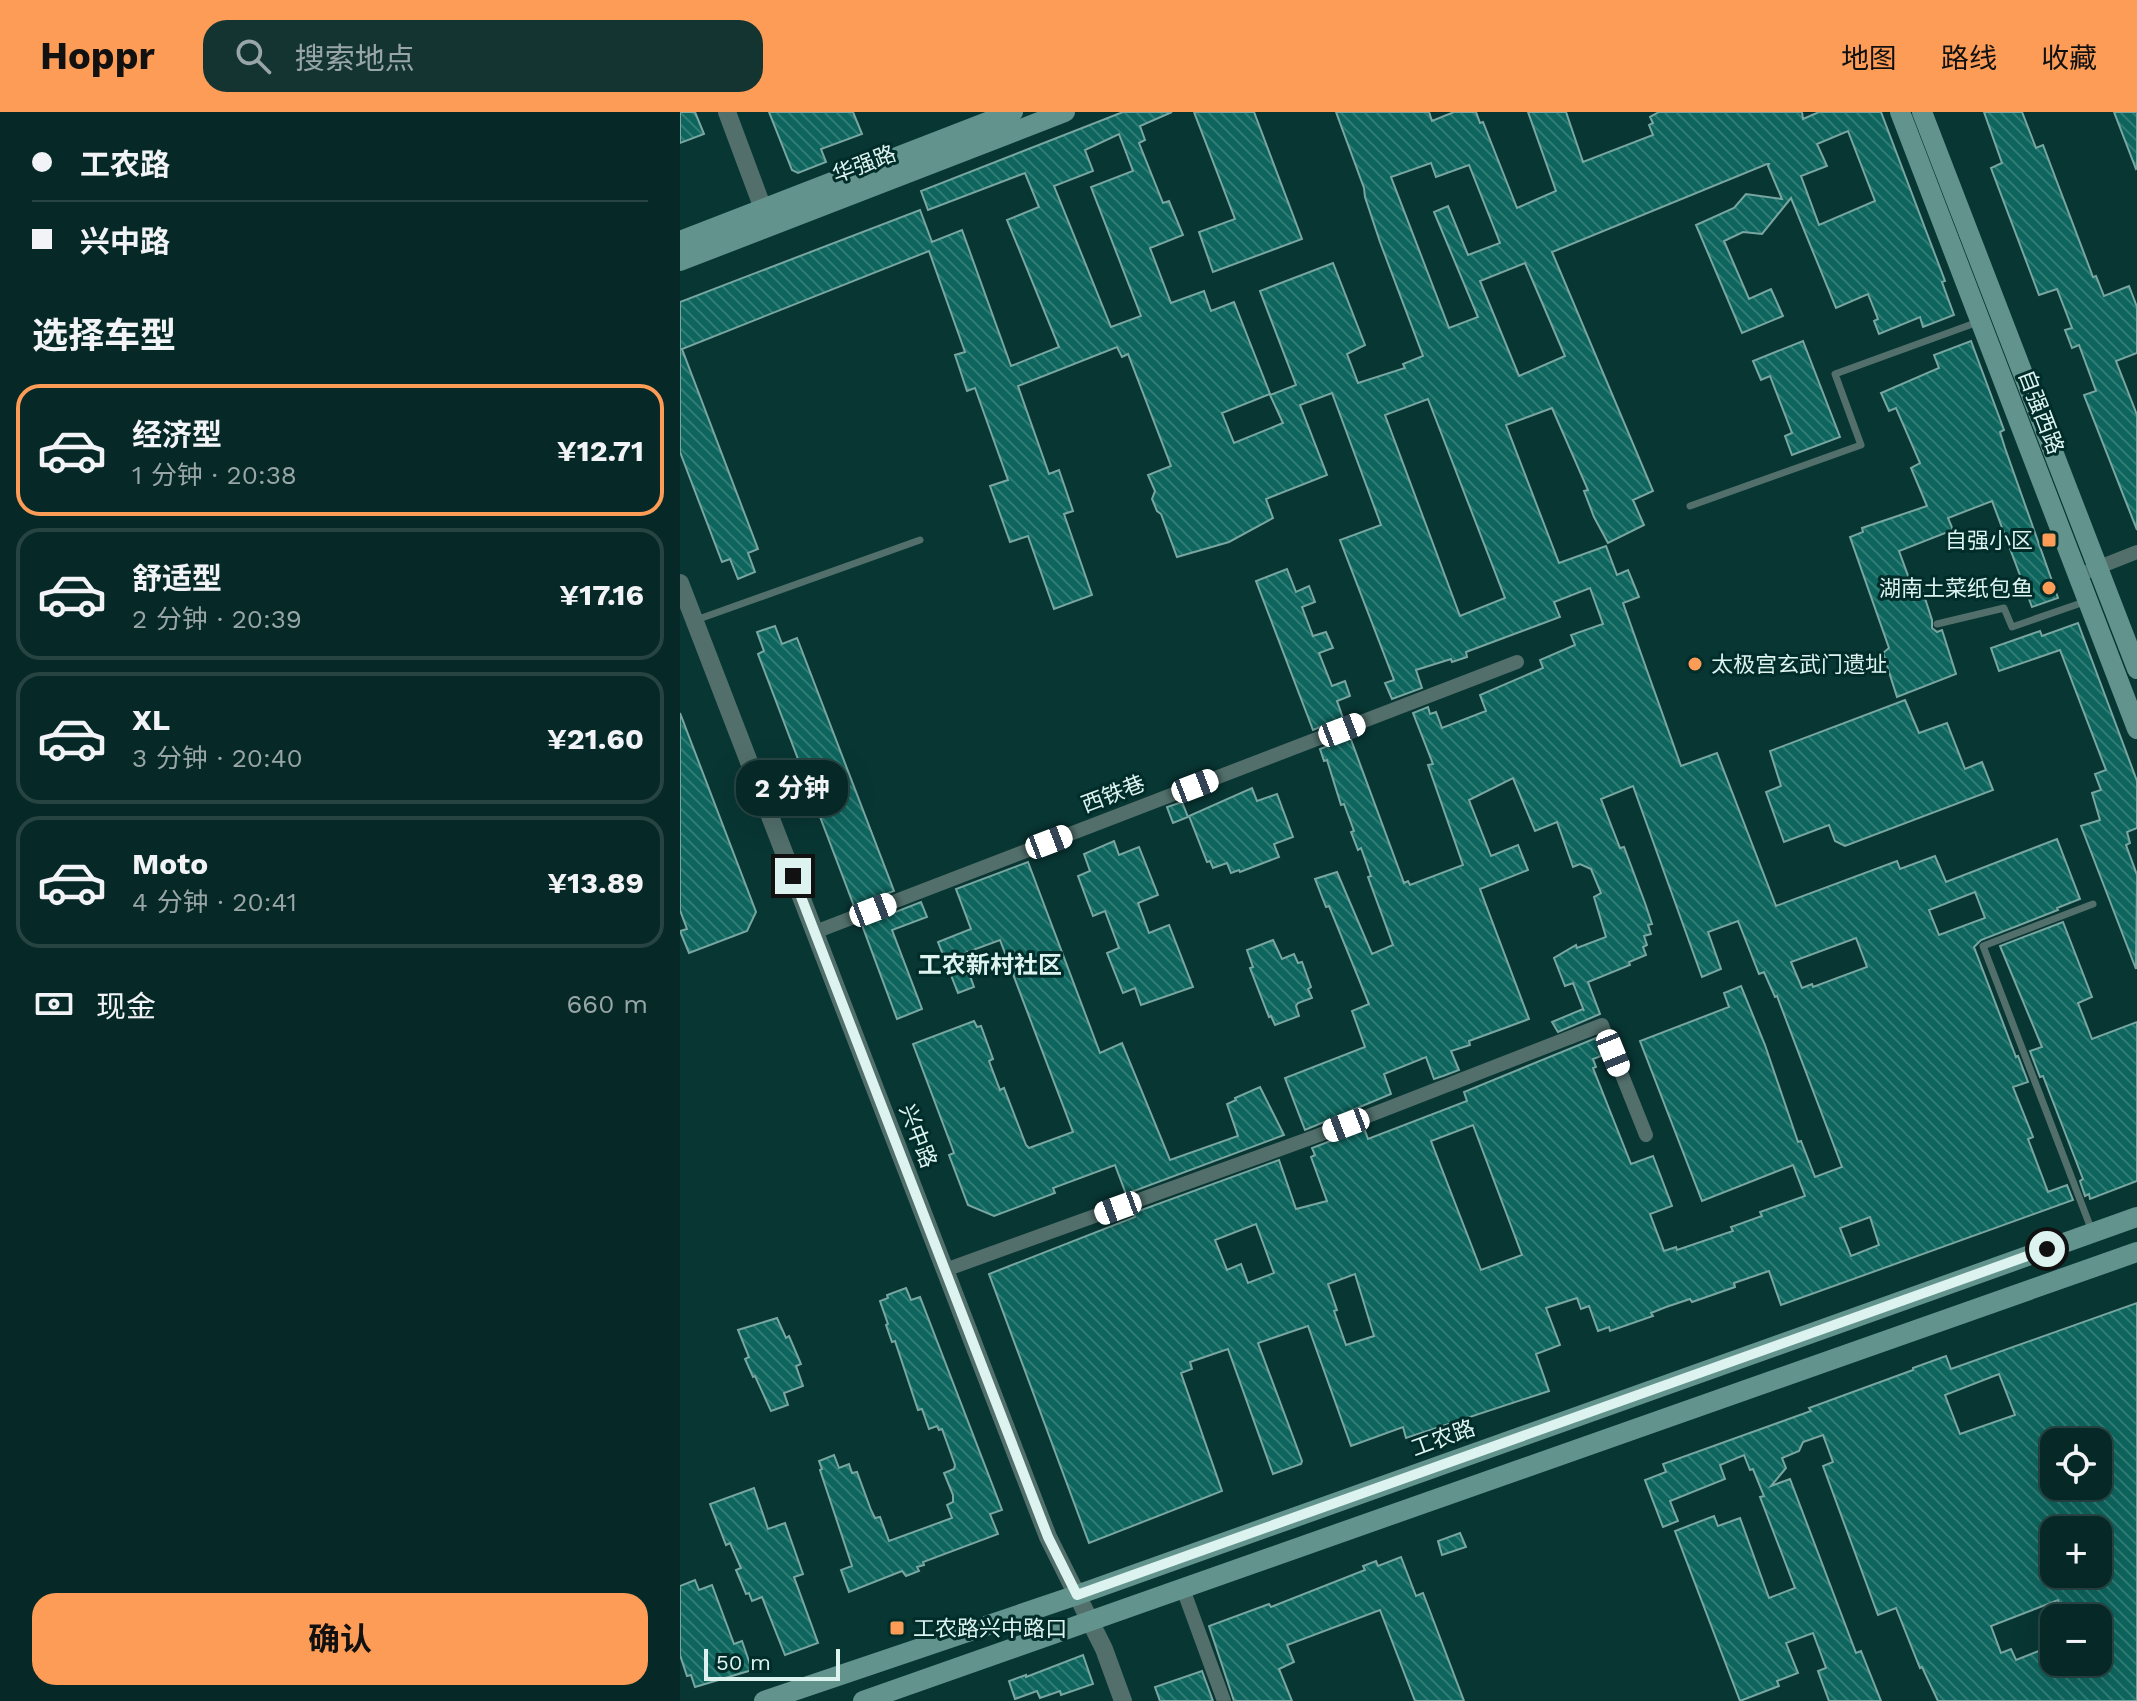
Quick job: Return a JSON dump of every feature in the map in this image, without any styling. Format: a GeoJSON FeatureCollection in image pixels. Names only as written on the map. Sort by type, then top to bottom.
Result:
{"type":"FeatureCollection","features":[{"type":"Feature","properties":{"kind":"main road","name":"华强路"},"geometry":{"type":"LineString","coordinates":[[680,261],[767,218],[1013,112]]}},
{"type":"Feature","properties":{"kind":"main road","name":"华强路"},"geometry":{"type":"LineString","coordinates":[[680,241],[767,218],[1065,112]]}},
{"type":"Feature","properties":{"kind":"main road","name":"自强西路"},"geometry":{"type":"LineString","coordinates":[[1900,112],[2137,729]]}},
{"type":"Feature","properties":{"kind":"main road","name":"自强西路"},"geometry":{"type":"LineString","coordinates":[[1922,112],[2137,669]]}},
{"type":"Feature","properties":{"kind":"main road","name":"工农路"},"geometry":{"type":"LineString","coordinates":[[764,1701],[1077,1595],[2137,1217]]}},
{"type":"Feature","properties":{"kind":"main road"},"geometry":{"type":"LineString","coordinates":[[863,1701],[2137,1252]]}},
{"type":"Feature","properties":{"kind":"street"},"geometry":{"type":"LineString","coordinates":[[727,112],[767,218]]}},
{"type":"Feature","properties":{"kind":"street"},"geometry":{"type":"LineString","coordinates":[[2078,576],[2137,552]]}},
{"type":"Feature","properties":{"kind":"street","name":"兴中路"},"geometry":{"type":"LineString","coordinates":[[680,583],[1048,1537],[1104,1649],[1123,1701]]}},
{"type":"Feature","properties":{"kind":"street","name":"西铁巷"},"geometry":{"type":"LineString","coordinates":[[815,932],[1517,662]]}},
{"type":"Feature","properties":{"kind":"street"},"geometry":{"type":"LineString","coordinates":[[945,1270],[1319,1135],[1602,1025],[1646,1135]]}},
{"type":"Feature","properties":{"kind":"street"},"geometry":{"type":"LineString","coordinates":[[1183,1589],[1224,1701]]}},
{"type":"Feature","properties":{"kind":"lane"},"geometry":{"type":"LineString","coordinates":[[1690,506],[1861,445],[1835,374],[1980,321]]}},
{"type":"Feature","properties":{"kind":"lane"},"geometry":{"type":"LineString","coordinates":[[694,621],[920,540]]}},
{"type":"Feature","properties":{"kind":"lane"},"geometry":{"type":"LineString","coordinates":[[1937,624],[2004,608],[2012,627],[2088,601]]}},
{"type":"Feature","properties":{"kind":"lane"},"geometry":{"type":"LineString","coordinates":[[2093,904],[1983,946],[2093,1233]]}},
{"type":"Feature","properties":{"kind":"building"},"geometry":{"type":"Polygon","coordinates":[[[680,112],[695,112],[704,134],[680,143],[680,112]]]}},
{"type":"Feature","properties":{"kind":"building"},"geometry":{"type":"Polygon","coordinates":[[[769,112],[853,112],[862,134],[821,149],[826,162],[798,173],[792,170],[769,112]]]}},
{"type":"Feature","properties":{"kind":"building"},"geometry":{"type":"Polygon","coordinates":[[[1123,112],[1172,112],[1140,126],[1145,140],[1139,143],[1163,203],[1169,201],[1183,235],[1150,248],[1171,303],[1204,291],[1211,311],[1234,302],[1270,394],[1222,413],[1234,443],[1283,423],[1270,395],[1296,385],[1260,291],[1333,263],[1365,345],[1347,354],[1358,383],[1405,368],[1403,364],[1423,356],[1336,112],[1429,112],[1432,121],[1454,112],[1476,112],[1480,123],[1483,122],[1517,208],[1556,191],[1528,112],[1566,112],[1583,162],[1653,135],[1650,117],[1659,112],[1802,112],[1803,119],[1819,112],[1881,112],[1945,281],[1942,282],[1954,315],[1923,327],[1920,317],[1879,334],[1874,321],[1878,319],[1868,294],[1836,308],[1791,198],[1762,234],[1743,232],[1724,241],[1749,299],[1771,289],[1783,316],[1742,333],[1696,225],[1734,208],[1746,194],[1782,199],[1767,164],[1552,252],[1653,491],[1633,500],[1644,525],[1608,543],[1594,517],[1584,491],[1588,490],[1552,408],[1506,425],[1559,563],[1606,546],[1617,575],[1628,570],[1639,597],[1623,603],[1681,766],[1717,753],[1776,906],[1897,861],[1900,869],[1935,856],[1946,882],[2057,839],[2080,899],[1981,940],[1974,947],[2028,1082],[2013,1087],[2033,1137],[2028,1139],[2048,1192],[2067,1185],[2073,1200],[1781,1305],[1769,1271],[1734,1283],[1735,1287],[1692,1302],[1690,1299],[1666,1307],[1651,1313],[1653,1316],[1610,1331],[1609,1327],[1598,1331],[1589,1306],[1581,1309],[1577,1298],[1546,1308],[1560,1345],[1536,1354],[1549,1391],[1406,1438],[1403,1427],[1351,1446],[1308,1326],[1258,1343],[1302,1461],[1273,1474],[1228,1349],[1190,1362],[1192,1369],[1181,1373],[1222,1491],[1089,1543],[989,1274],[1135,1217],[1133,1213],[1279,1160],[1296,1209],[1327,1201],[1311,1157],[1315,1155],[1312,1148],[1364,1128],[1368,1139],[1467,1101],[1464,1092],[1596,1038],[1602,1052],[1601,1056],[1593,1059],[1596,1067],[1593,1068],[1631,1164],[1653,1156],[1672,1206],[1650,1214],[1664,1251],[1676,1247],[1677,1250],[1733,1231],[1731,1227],[1762,1216],[1760,1212],[1805,1196],[1793,1165],[1702,1201],[1640,1041],[1729,1007],[1724,993],[1741,986],[1798,1142],[1801,1141],[1815,1177],[1842,1167],[1777,996],[1764,972],[1759,974],[1738,921],[1708,932],[1721,969],[1702,977],[1633,786],[1601,799],[1620,848],[1624,847],[1645,903],[1652,924],[1648,925],[1651,934],[1644,936],[1646,955],[1588,982],[1600,1014],[1558,1032],[1552,1022],[1584,1011],[1573,983],[1565,986],[1554,958],[1576,945],[1577,948],[1606,937],[1594,897],[1601,893],[1591,869],[1580,864],[1573,867],[1557,822],[1535,831],[1513,778],[1469,800],[1491,856],[1518,845],[1528,870],[1480,889],[1529,1019],[1469,1041],[1470,1045],[1451,1051],[1459,1070],[1434,1079],[1426,1057],[1384,1074],[1391,1094],[1305,1130],[1285,1078],[1365,1047],[1352,1011],[1369,1004],[1315,879],[1337,872],[1372,954],[1393,945],[1368,877],[1371,876],[1361,848],[1358,850],[1344,804],[1341,805],[1327,760],[1324,761],[1320,749],[1350,737],[1404,883],[1408,881],[1410,885],[1463,865],[1428,765],[1433,764],[1413,713],[1428,707],[1430,714],[1436,712],[1442,728],[1486,711],[1480,695],[1543,668],[1540,660],[1575,645],[1571,635],[1603,624],[1590,588],[1554,602],[1560,617],[1466,652],[1467,657],[1416,670],[1422,688],[1392,699],[1385,683],[1394,680],[1340,540],[1381,525],[1332,393],[1300,405],[1327,475],[1266,499],[1273,518],[1229,542],[1177,557],[1152,499],[1155,491],[1148,475],[1171,466],[1128,354],[1122,357],[1117,347],[1018,386],[1049,474],[1059,470],[1073,511],[1064,514],[1092,595],[1054,609],[1028,536],[1010,542],[990,486],[1008,480],[975,388],[967,391],[955,355],[965,352],[929,251],[682,349],[758,549],[748,553],[755,572],[738,579],[730,559],[722,562],[680,452],[680,302],[920,210],[932,242],[962,230],[1011,366],[1059,347],[1007,220],[1039,207],[1025,173],[928,210],[921,191],[1123,112]],[[1848,131],[1817,144],[1827,166],[1801,176],[1819,225],[1875,201],[1848,131]],[[1119,134],[1085,150],[1093,171],[1054,186],[1111,327],[1141,316],[1091,187],[1133,171],[1119,134]],[[1431,163],[1391,177],[1449,328],[1478,317],[1434,212],[1448,206],[1468,255],[1500,243],[1469,165],[1436,177],[1431,163]],[[1525,263],[1480,281],[1519,376],[1565,356],[1525,263]],[[1428,399],[1385,415],[1460,616],[1505,598],[1428,399]],[[1975,892],[1929,910],[1939,935],[1985,918],[1975,892]],[[1856,938],[1791,962],[1802,988],[1812,984],[1813,987],[1867,967],[1856,938]],[[1473,1125],[1431,1141],[1481,1270],[1522,1255],[1473,1125]],[[1870,1217],[1840,1228],[1851,1256],[1879,1245],[1870,1217]],[[1256,1224],[1215,1240],[1227,1270],[1241,1264],[1248,1283],[1274,1273],[1256,1224]],[[1355,1274],[1328,1284],[1337,1310],[1334,1311],[1346,1345],[1374,1336],[1355,1274]]]}},
{"type":"Feature","properties":{"kind":"building"},"geometry":{"type":"Polygon","coordinates":[[[1194,112],[1254,112],[1302,239],[1213,272],[1199,232],[1235,219],[1194,112]]]}},
{"type":"Feature","properties":{"kind":"building"},"geometry":{"type":"Polygon","coordinates":[[[1984,112],[2022,112],[2036,148],[2043,145],[2093,277],[2096,276],[2104,296],[2129,286],[2137,307],[2137,353],[2116,361],[2137,415],[2137,530],[2084,395],[2096,391],[2079,345],[2072,348],[2065,330],[2072,328],[2057,289],[2039,295],[1991,168],[2002,163],[1984,112]]]}},
{"type":"Feature","properties":{"kind":"building"},"geometry":{"type":"Polygon","coordinates":[[[2114,112],[2137,112],[2136,169],[2114,112]]]}},
{"type":"Feature","properties":{"kind":"building"},"geometry":{"type":"Polygon","coordinates":[[[1803,341],[1840,437],[1792,455],[1785,436],[1792,433],[1770,376],[1761,380],[1753,361],[1803,341]]]}},
{"type":"Feature","properties":{"kind":"building"},"geometry":{"type":"Polygon","coordinates":[[[1971,341],[2004,430],[2000,432],[2005,448],[2058,598],[2032,607],[1992,501],[1948,518],[1953,530],[1899,551],[1914,592],[1922,589],[1932,628],[1937,632],[1942,630],[1956,674],[1897,697],[1883,653],[1889,648],[1850,537],[1863,532],[1862,528],[1927,506],[1911,468],[1920,463],[1896,408],[1889,411],[1881,393],[1939,368],[1934,355],[1971,341]]]}},
{"type":"Feature","properties":{"kind":"building"},"geometry":{"type":"Polygon","coordinates":[[[1287,569],[1296,592],[1309,586],[1315,602],[1302,607],[1313,636],[1326,632],[1333,648],[1319,653],[1332,686],[1345,681],[1350,696],[1337,701],[1343,718],[1313,730],[1256,581],[1287,569]]]}},
{"type":"Feature","properties":{"kind":"building"},"geometry":{"type":"Polygon","coordinates":[[[2078,623],[2137,781],[2137,828],[2127,832],[2130,843],[2126,845],[2137,875],[2136,969],[2081,826],[2100,820],[2092,793],[2101,790],[2095,774],[2106,770],[2060,650],[1999,671],[1991,648],[2040,631],[2042,636],[2078,623]]]}},
{"type":"Feature","properties":{"kind":"building"},"geometry":{"type":"Polygon","coordinates":[[[775,626],[782,644],[797,638],[894,891],[854,906],[758,654],[764,651],[757,632],[775,626]]]}},
{"type":"Feature","properties":{"kind":"building"},"geometry":{"type":"Polygon","coordinates":[[[1905,700],[1919,733],[1947,723],[1965,769],[1982,762],[1993,790],[1845,846],[1835,841],[1829,825],[1784,842],[1766,792],[1781,786],[1770,751],[1905,700]]]}},
{"type":"Feature","properties":{"kind":"building"},"geometry":{"type":"Polygon","coordinates":[[[680,713],[756,912],[747,931],[689,953],[680,931],[687,929],[680,910],[680,713]]]}},
{"type":"Feature","properties":{"kind":"building"},"geometry":{"type":"Polygon","coordinates":[[[1252,788],[1257,801],[1277,794],[1293,837],[1274,844],[1279,857],[1240,872],[1231,873],[1227,863],[1213,868],[1210,861],[1207,862],[1189,816],[1252,788]]]}},
{"type":"Feature","properties":{"kind":"building"},"geometry":{"type":"Polygon","coordinates":[[[1182,802],[1188,817],[1173,823],[1167,807],[1182,802]]]}},
{"type":"Feature","properties":{"kind":"building"},"geometry":{"type":"Polygon","coordinates":[[[1114,841],[1119,855],[1139,847],[1158,895],[1138,903],[1149,933],[1169,925],[1193,987],[1141,1005],[1135,988],[1123,993],[1107,953],[1119,948],[1105,911],[1093,916],[1078,876],[1090,871],[1084,854],[1114,841]]]}},
{"type":"Feature","properties":{"kind":"building"},"geometry":{"type":"Polygon","coordinates":[[[1028,862],[1100,1053],[1122,1043],[1170,1160],[1238,1136],[1227,1104],[1260,1087],[1284,1135],[1126,1194],[1115,1165],[1053,1188],[1055,1193],[994,1216],[968,1205],[949,1155],[954,1153],[913,1044],[974,1021],[977,1027],[981,1026],[993,1059],[989,1061],[1000,1090],[1004,1088],[1026,1145],[1029,1148],[1073,1132],[1000,940],[962,954],[974,987],[958,993],[938,942],[971,929],[956,889],[1028,862]]]}},
{"type":"Feature","properties":{"kind":"building"},"geometry":{"type":"Polygon","coordinates":[[[921,902],[927,917],[892,930],[922,1009],[897,1019],[862,925],[921,902]]]}},
{"type":"Feature","properties":{"kind":"building"},"geometry":{"type":"Polygon","coordinates":[[[2063,922],[2092,997],[2078,1003],[2092,1039],[2137,1022],[2137,1181],[2090,1199],[2089,1194],[2085,1196],[2080,1181],[2083,1179],[2043,1076],[2040,1077],[2030,1051],[2042,1047],[2000,946],[2063,922]]]}},
{"type":"Feature","properties":{"kind":"building"},"geometry":{"type":"Polygon","coordinates":[[[1273,940],[1282,959],[1294,954],[1298,963],[1302,962],[1312,998],[1298,1003],[1299,1016],[1275,1025],[1250,968],[1253,967],[1247,950],[1273,940]]]}},
{"type":"Feature","properties":{"kind":"building"},"geometry":{"type":"Polygon","coordinates":[[[906,1288],[911,1300],[920,1297],[1002,1510],[990,1514],[998,1534],[923,1562],[924,1565],[917,1567],[919,1571],[906,1576],[902,1571],[849,1592],[841,1570],[852,1566],[819,1461],[834,1455],[839,1468],[849,1464],[852,1473],[857,1472],[871,1510],[875,1518],[880,1517],[889,1541],[952,1518],[947,1505],[953,1502],[953,1495],[944,1473],[954,1469],[955,1465],[942,1429],[939,1430],[937,1426],[929,1429],[922,1409],[918,1410],[880,1301],[906,1288]]]}},
{"type":"Feature","properties":{"kind":"building"},"geometry":{"type":"Polygon","coordinates":[[[2137,1303],[2137,1701],[1938,1701],[1920,1668],[1896,1608],[1878,1615],[1823,1466],[1833,1462],[1823,1435],[1803,1442],[1799,1451],[1782,1458],[1786,1468],[1771,1486],[1790,1479],[1856,1653],[1861,1651],[1881,1701],[1829,1701],[1818,1671],[1826,1668],[1813,1633],[1786,1643],[1798,1673],[1777,1681],[1779,1686],[1740,1701],[1675,1531],[1714,1516],[1718,1526],[1740,1518],[1769,1598],[1795,1588],[1760,1497],[1764,1496],[1753,1469],[1750,1470],[1744,1455],[1720,1465],[1725,1479],[1670,1501],[1678,1521],[1663,1527],[1645,1480],[1666,1472],[1663,1464],[1811,1411],[1809,1408],[1946,1356],[1951,1369],[2137,1303]],[[1999,1374],[1945,1395],[1960,1434],[2015,1415],[1999,1374]]]}},
{"type":"Feature","properties":{"kind":"building"},"geometry":{"type":"Polygon","coordinates":[[[777,1318],[801,1364],[796,1366],[803,1386],[784,1393],[788,1405],[771,1411],[745,1359],[749,1357],[738,1330],[777,1318]]]}},
{"type":"Feature","properties":{"kind":"building"},"geometry":{"type":"Polygon","coordinates":[[[754,1488],[768,1529],[785,1523],[803,1574],[794,1577],[818,1643],[785,1655],[762,1597],[752,1601],[749,1593],[746,1594],[736,1570],[741,1568],[730,1543],[726,1545],[710,1504],[754,1488]]]}},
{"type":"Feature","properties":{"kind":"building"},"geometry":{"type":"Polygon","coordinates":[[[1460,1533],[1466,1547],[1442,1555],[1438,1541],[1460,1533]]]}},
{"type":"Feature","properties":{"kind":"building"},"geometry":{"type":"Polygon","coordinates":[[[1401,1557],[1416,1596],[1423,1593],[1464,1701],[1415,1701],[1380,1610],[1287,1645],[1294,1662],[1279,1669],[1292,1701],[1234,1701],[1209,1626],[1269,1604],[1271,1607],[1365,1570],[1363,1566],[1376,1561],[1378,1566],[1401,1557]]]}},
{"type":"Feature","properties":{"kind":"building"},"geometry":{"type":"Polygon","coordinates":[[[695,1580],[699,1590],[712,1585],[734,1644],[742,1641],[752,1670],[695,1687],[691,1675],[687,1676],[680,1655],[680,1586],[695,1580]]]}},
{"type":"Feature","properties":{"kind":"building"},"geometry":{"type":"Polygon","coordinates":[[[1083,1655],[1093,1684],[1061,1695],[1060,1691],[1040,1698],[1037,1691],[1015,1699],[1009,1681],[1083,1655]]]}},
{"type":"Feature","properties":{"kind":"building"},"geometry":{"type":"Polygon","coordinates":[[[1202,1671],[1213,1701],[1160,1701],[1155,1687],[1202,1671]]]}},
{"type":"Feature","properties":{"kind":"place","name":"自强小区"},"geometry":{"type":"Point","coordinates":[2049,540]}},
{"type":"Feature","properties":{"kind":"place","name":"湖南土菜纸包鱼"},"geometry":{"type":"Point","coordinates":[2049,588]}},
{"type":"Feature","properties":{"kind":"place","name":"太极宫玄武门遗址"},"geometry":{"type":"Point","coordinates":[1695,664]}},
{"type":"Feature","properties":{"kind":"place","name":"工农路兴中路口"},"geometry":{"type":"Point","coordinates":[897,1628]}},
{"type":"Feature","properties":{"kind":"district","name":"工农新村社区"},"geometry":{"type":"Point","coordinates":[990,965]}},
{"type":"Feature","properties":{"kind":"route"},"geometry":{"type":"LineString","coordinates":[[793,876],[1048,1537],[1077,1595],[2047,1249]]}}]}
